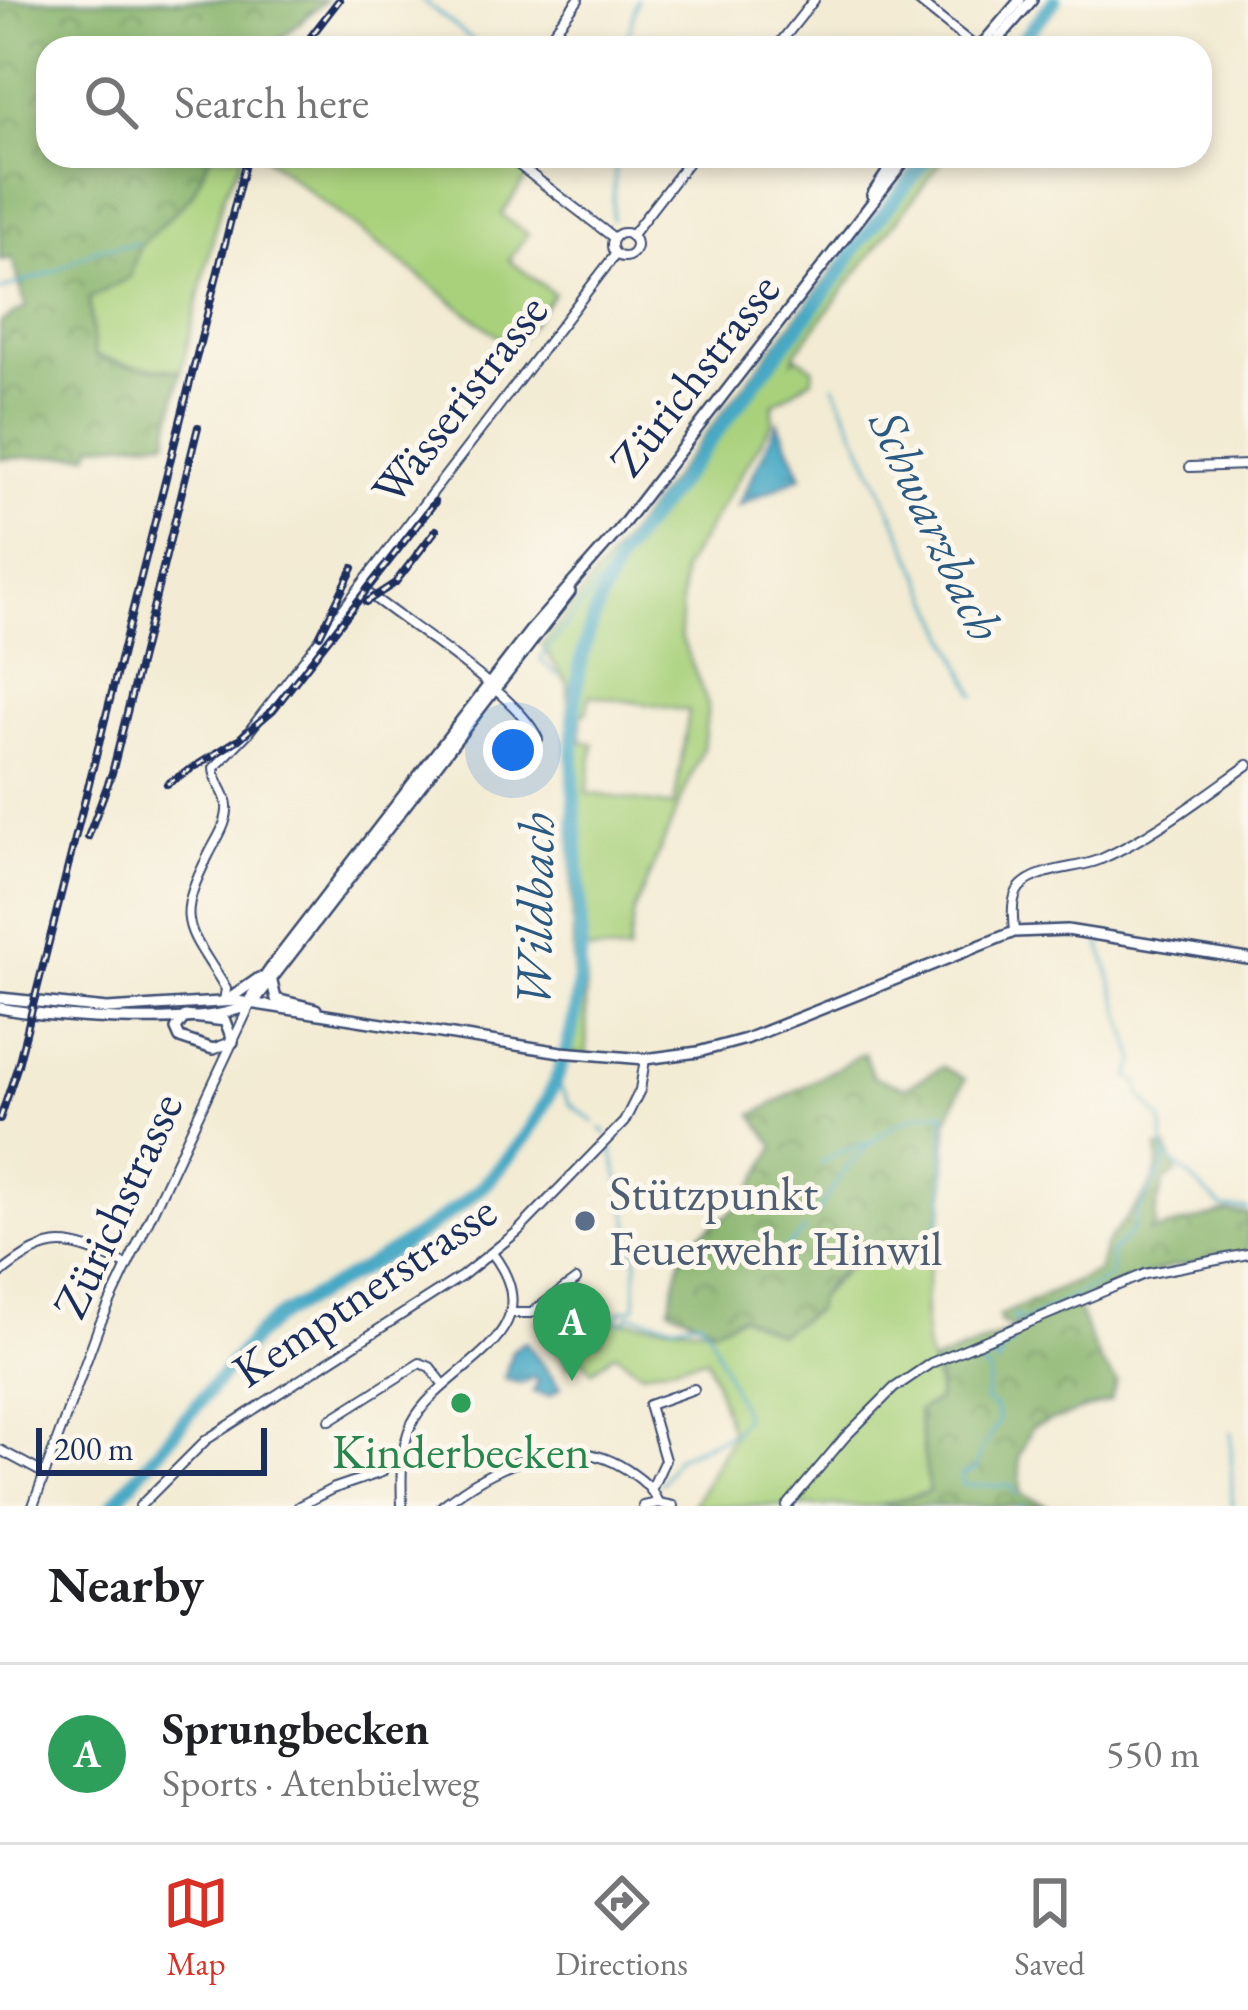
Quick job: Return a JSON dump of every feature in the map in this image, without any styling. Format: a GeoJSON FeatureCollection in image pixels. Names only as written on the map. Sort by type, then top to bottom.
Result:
{"type":"FeatureCollection","features":[{"type":"Feature","properties":{"kind":"main road"},"geometry":{"type":"LineString","coordinates":[[988,36],[1019,0]]}},
{"type":"Feature","properties":{"kind":"main road"},"geometry":{"type":"LineString","coordinates":[[1002,36],[1032,0]]}},
{"type":"Feature","properties":{"kind":"main road","name":"Zürichstrasse"},"geometry":{"type":"LineString","coordinates":[[868,206],[891,168]]}},
{"type":"Feature","properties":{"kind":"main road","name":"Zürichstrasse"},"geometry":{"type":"LineString","coordinates":[[250,1005],[492,688],[530,631],[574,583],[898,168]]}},
{"type":"Feature","properties":{"kind":"main road","name":"Zürichstrasse"},"geometry":{"type":"LineString","coordinates":[[250,1005],[275,962],[492,688]]}},
{"type":"Feature","properties":{"kind":"main road"},"geometry":{"type":"LineString","coordinates":[[0,998],[107,1009],[224,1001],[562,1052],[645,1059],[746,1039],[1015,932],[1067,930],[1248,959]]}},
{"type":"Feature","properties":{"kind":"main road"},"geometry":{"type":"LineString","coordinates":[[224,1001],[247,989],[275,962]]}},
{"type":"Feature","properties":{"kind":"main road"},"geometry":{"type":"LineString","coordinates":[[272,980],[271,991],[278,1000],[310,1006],[326,1015]]}},
{"type":"Feature","properties":{"kind":"main road"},"geometry":{"type":"LineString","coordinates":[[0,1008],[75,1017],[185,1016],[250,1005]]}},
{"type":"Feature","properties":{"kind":"main road"},"geometry":{"type":"LineString","coordinates":[[185,1016],[226,1022],[233,1042],[217,1050],[182,1039],[176,1029],[185,1016]]}},
{"type":"Feature","properties":{"kind":"street"},"geometry":{"type":"LineString","coordinates":[[550,36],[578,0]]}},
{"type":"Feature","properties":{"kind":"street"},"geometry":{"type":"LineString","coordinates":[[786,36],[814,0]]}},
{"type":"Feature","properties":{"kind":"street"},"geometry":{"type":"LineString","coordinates":[[916,0],[962,36]]}},
{"type":"Feature","properties":{"kind":"street"},"geometry":{"type":"LineString","coordinates":[[523,168],[614,238]]}},
{"type":"Feature","properties":{"kind":"street"},"geometry":{"type":"LineString","coordinates":[[631,236],[684,168]]}},
{"type":"Feature","properties":{"kind":"street"},"geometry":{"type":"LineString","coordinates":[[620,233],[631,236],[636,244],[633,253],[625,258],[616,255],[611,247],[614,238],[620,233]]}},
{"type":"Feature","properties":{"kind":"street","name":"Wässeristrasse"},"geometry":{"type":"LineString","coordinates":[[224,1001],[226,988],[193,932],[187,910],[189,894],[227,814],[213,770],[247,734],[616,255]]}},
{"type":"Feature","properties":{"kind":"street"},"geometry":{"type":"LineString","coordinates":[[1190,467],[1248,466]]}},
{"type":"Feature","properties":{"kind":"street"},"geometry":{"type":"LineString","coordinates":[[360,587],[492,688],[524,716],[538,739]]}},
{"type":"Feature","properties":{"kind":"street"},"geometry":{"type":"LineString","coordinates":[[1015,932],[1014,900],[1020,887],[1143,839],[1248,765]]}},
{"type":"Feature","properties":{"kind":"street","name":"Zürichstrasse"},"geometry":{"type":"LineString","coordinates":[[33,1506],[126,1265],[250,1005]]}},
{"type":"Feature","properties":{"kind":"street","name":"Kemptnerstrasse"},"geometry":{"type":"LineString","coordinates":[[140,1506],[206,1440],[492,1253],[624,1122],[640,1090],[645,1059]]}},
{"type":"Feature","properties":{"kind":"street"},"geometry":{"type":"LineString","coordinates":[[0,1274],[30,1251],[54,1242],[80,1245],[126,1265]]}},
{"type":"Feature","properties":{"kind":"street"},"geometry":{"type":"LineString","coordinates":[[402,1506],[407,1436],[422,1407],[486,1353],[510,1313],[509,1281],[492,1253]]}},
{"type":"Feature","properties":{"kind":"street"},"geometry":{"type":"LineString","coordinates":[[787,1506],[844,1437],[921,1369],[1145,1274],[1248,1254]]}},
{"type":"Feature","properties":{"kind":"street"},"geometry":{"type":"LineString","coordinates":[[510,1313],[531,1313],[576,1280]]}},
{"type":"Feature","properties":{"kind":"street"},"geometry":{"type":"LineString","coordinates":[[330,1420],[420,1363],[430,1367],[444,1385]]}},
{"type":"Feature","properties":{"kind":"street"},"geometry":{"type":"LineString","coordinates":[[652,1488],[665,1460],[649,1406],[694,1389]]}},
{"type":"Feature","properties":{"kind":"street"},"geometry":{"type":"LineString","coordinates":[[0,1450],[43,1473]]}},
{"type":"Feature","properties":{"kind":"street"},"geometry":{"type":"LineString","coordinates":[[442,1506],[524,1460],[572,1450],[615,1461],[652,1488],[658,1503]]}},
{"type":"Feature","properties":{"kind":"street"},"geometry":{"type":"LineString","coordinates":[[299,1506],[382,1472]]}},
{"type":"Feature","properties":{"kind":"street"},"geometry":{"type":"LineString","coordinates":[[643,1506],[673,1506]]}},
{"type":"Feature","properties":{"kind":"green space"},"geometry":{"type":"Polygon","coordinates":[[[0,0],[326,0],[284,36],[36,36],[36,168],[205,168],[193,194],[139,247],[130,277],[89,299],[95,356],[181,371],[167,440],[93,445],[89,454],[0,459],[0,322],[26,307],[12,258],[0,260],[0,0]]]}},
{"type":"Feature","properties":{"kind":"green space"},"geometry":{"type":"Polygon","coordinates":[[[204,168],[237,168],[223,197],[181,371],[95,356],[89,298],[130,277],[139,247],[192,194],[204,168]]]}},
{"type":"Feature","properties":{"kind":"green space"},"geometry":{"type":"Polygon","coordinates":[[[279,168],[520,168],[528,175],[501,215],[528,234],[509,260],[554,294],[513,348],[279,168]]]}},
{"type":"Feature","properties":{"kind":"green space"},"geometry":{"type":"Polygon","coordinates":[[[913,168],[937,168],[796,352],[794,359],[797,356],[813,368],[812,379],[773,404],[773,422],[683,569],[680,634],[708,705],[703,748],[634,912],[628,953],[585,950],[587,1055],[561,1052],[574,1008],[568,684],[542,645],[913,168]],[[590,695],[586,713],[581,714],[581,741],[594,744],[587,793],[674,806],[689,711],[590,695]]]}},
{"type":"Feature","properties":{"kind":"green space"},"geometry":{"type":"Polygon","coordinates":[[[864,1053],[873,1077],[906,1087],[943,1067],[965,1079],[947,1120],[944,1206],[931,1259],[905,1239],[865,1258],[827,1285],[815,1310],[778,1334],[741,1316],[715,1328],[669,1308],[684,1246],[744,1203],[775,1147],[753,1115],[864,1053]]]}},
{"type":"Feature","properties":{"kind":"green space"},"geometry":{"type":"Polygon","coordinates":[[[1158,1148],[1167,1148],[1177,1173],[1163,1181],[1156,1224],[1149,1232],[1228,1212],[1248,1214],[1248,1254],[1169,1267],[1012,1327],[1001,1323],[999,1316],[1098,1271],[1106,1244],[1156,1176],[1158,1148]]]}},
{"type":"Feature","properties":{"kind":"green space"},"geometry":{"type":"Polygon","coordinates":[[[905,1238],[931,1259],[925,1331],[938,1400],[918,1412],[929,1492],[876,1506],[693,1506],[732,1435],[707,1358],[642,1372],[614,1353],[592,1371],[581,1357],[568,1366],[537,1322],[567,1302],[598,1343],[603,1339],[575,1305],[604,1306],[606,1320],[715,1328],[741,1316],[817,1300],[848,1267],[905,1238]]]}},
{"type":"Feature","properties":{"kind":"green space"},"geometry":{"type":"Polygon","coordinates":[[[1076,1305],[1100,1361],[1117,1382],[1110,1401],[1032,1427],[1019,1457],[1021,1494],[1048,1506],[876,1506],[929,1492],[918,1411],[938,1400],[939,1376],[931,1363],[1076,1305]]]}},
{"type":"Feature","properties":{"kind":"water"},"geometry":{"type":"Polygon","coordinates":[[[778,422],[802,476],[738,506],[778,422]]]}},
{"type":"Feature","properties":{"kind":"water"},"geometry":{"type":"Polygon","coordinates":[[[525,1341],[561,1388],[549,1396],[533,1392],[538,1382],[533,1377],[522,1384],[504,1379],[512,1351],[525,1341]]]}},
{"type":"Feature","properties":{"kind":"waterway"},"geometry":{"type":"LineString","coordinates":[[422,0],[468,36]]}},
{"type":"Feature","properties":{"kind":"waterway"},"geometry":{"type":"LineString","coordinates":[[628,36],[637,0]]}},
{"type":"Feature","properties":{"kind":"waterway","name":"Wildbach"},"geometry":{"type":"LineString","coordinates":[[1025,36],[1055,0]]}},
{"type":"Feature","properties":{"kind":"waterway"},"geometry":{"type":"LineString","coordinates":[[612,219],[615,168]]}},
{"type":"Feature","properties":{"kind":"waterway","name":"Wildbach"},"geometry":{"type":"LineString","coordinates":[[112,1506],[255,1336],[276,1318],[404,1244],[476,1192],[513,1152],[548,1098],[569,1042],[579,985],[573,747],[580,669],[599,604],[620,557],[920,168]]}},
{"type":"Feature","properties":{"kind":"waterway"},"geometry":{"type":"LineString","coordinates":[[0,290],[53,272],[99,248],[137,244]]}},
{"type":"Feature","properties":{"kind":"waterway","name":"Schwarzbach"},"geometry":{"type":"LineString","coordinates":[[834,385],[975,695]]}},
{"type":"Feature","properties":{"kind":"waterway"},"geometry":{"type":"LineString","coordinates":[[558,675],[541,660],[543,655],[620,557]]}},
{"type":"Feature","properties":{"kind":"waterway","name":"Schwarzbach"},"geometry":{"type":"LineString","coordinates":[[1014,1323],[1015,1316],[1024,1321],[1111,1277],[1111,1253],[1134,1229],[1135,1217],[1163,1168],[1162,1121],[1141,1095],[1138,1082],[1129,1077],[1136,1061],[1100,943]]}},
{"type":"Feature","properties":{"kind":"waterway"},"geometry":{"type":"LineString","coordinates":[[556,1079],[570,1104],[594,1122]]}},
{"type":"Feature","properties":{"kind":"waterway"},"geometry":{"type":"LineString","coordinates":[[817,1215],[852,1162],[885,1132],[923,1114],[944,1112],[943,1205],[929,1255]]}},
{"type":"Feature","properties":{"kind":"waterway"},"geometry":{"type":"LineString","coordinates":[[601,1128],[606,1134]]}},
{"type":"Feature","properties":{"kind":"waterway"},"geometry":{"type":"LineString","coordinates":[[820,1164],[837,1153],[873,1142]]}},
{"type":"Feature","properties":{"kind":"waterway"},"geometry":{"type":"LineString","coordinates":[[611,1146],[631,1229]]}},
{"type":"Feature","properties":{"kind":"waterway"},"geometry":{"type":"LineString","coordinates":[[1165,1155],[1223,1208],[1248,1209]]}},
{"type":"Feature","properties":{"kind":"waterway"},"geometry":{"type":"LineString","coordinates":[[772,1263],[804,1230]]}},
{"type":"Feature","properties":{"kind":"waterway"},"geometry":{"type":"LineString","coordinates":[[633,1240],[635,1308],[620,1311],[617,1321],[623,1323],[629,1315],[675,1324],[699,1319],[744,1415],[735,1432],[677,1457],[661,1483]]}},
{"type":"Feature","properties":{"kind":"waterway","name":"Schwarzbach"},"geometry":{"type":"LineString","coordinates":[[1014,1337],[1012,1345],[1003,1347],[998,1365],[991,1355],[983,1355],[983,1369],[990,1372],[985,1401],[994,1406],[999,1421],[976,1469],[961,1475],[963,1485],[1012,1486],[1016,1495]]}},
{"type":"Feature","properties":{"kind":"waterway"},"geometry":{"type":"LineString","coordinates":[[1231,1432],[1232,1506]]}},
{"type":"Feature","properties":{"kind":"railway"},"geometry":{"type":"LineString","coordinates":[[311,36],[339,0]]}},
{"type":"Feature","properties":{"kind":"railway"},"geometry":{"type":"LineString","coordinates":[[0,1119],[18,1065],[244,168]]}},
{"type":"Feature","properties":{"kind":"railway"},"geometry":{"type":"LineString","coordinates":[[88,837],[112,773],[198,427]]}},
{"type":"Feature","properties":{"kind":"railway"},"geometry":{"type":"LineString","coordinates":[[167,784],[239,739],[273,710],[435,502]]}},
{"type":"Feature","properties":{"kind":"railway"},"geometry":{"type":"LineString","coordinates":[[366,602],[395,583],[436,530]]}},
{"type":"Feature","properties":{"kind":"railway"},"geometry":{"type":"LineString","coordinates":[[320,635],[353,568]]}},
{"type":"Feature","properties":{"kind":"place","name":"Stützpunkt Feuerwehr Hinwil"},"geometry":{"type":"Point","coordinates":[585,1221]}},
{"type":"Feature","properties":{"kind":"place","name":"Sprungbecken"},"geometry":{"type":"Point","coordinates":[572,1381]}},
{"type":"Feature","properties":{"kind":"place","name":"Kinderbecken"},"geometry":{"type":"Point","coordinates":[461,1403]}}]}
